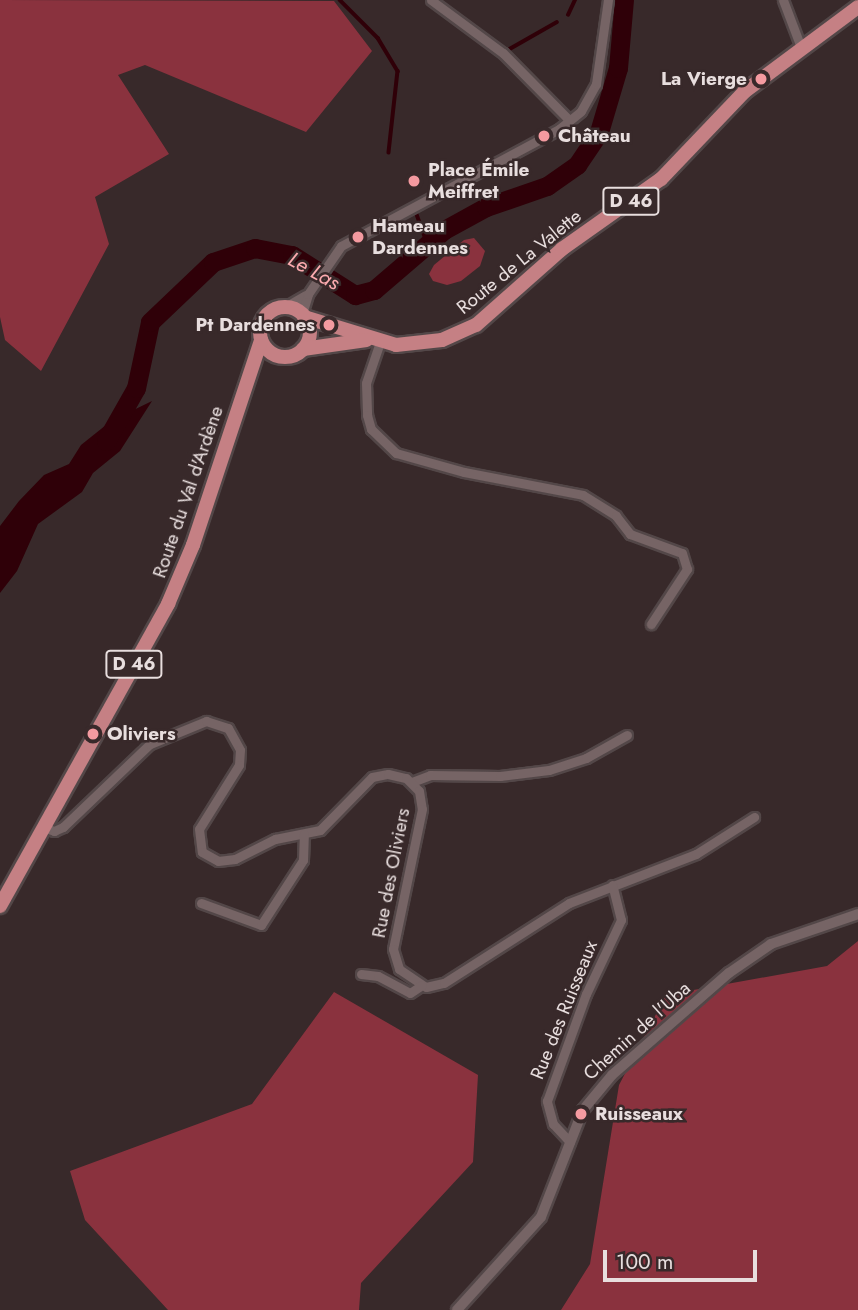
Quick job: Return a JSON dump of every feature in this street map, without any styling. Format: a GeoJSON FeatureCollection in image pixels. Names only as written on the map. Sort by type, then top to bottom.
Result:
{"type":"FeatureCollection","features":[{"type":"Feature","properties":{"kind":"main road","name":"Route de La Valette"},"geometry":{"type":"LineString","coordinates":[[303,349],[375,341],[425,344],[476,325],[562,249],[661,179],[728,106],[858,7]]}},
{"type":"Feature","properties":{"kind":"main road"},"geometry":{"type":"LineString","coordinates":[[285,307],[303,315],[309,336],[303,349],[280,356],[261,340],[265,318],[285,307]]}},
{"type":"Feature","properties":{"kind":"main road","name":"Route de La Valette"},"geometry":{"type":"LineString","coordinates":[[303,315],[375,341]]}},
{"type":"Feature","properties":{"kind":"main road","name":"Route du Val d'Ardène"},"geometry":{"type":"LineString","coordinates":[[0,906],[173,595],[261,340]]}},
{"type":"Feature","properties":{"kind":"main road","name":"Route du Val d'Ardène"},"geometry":{"type":"LineString","coordinates":[[246,384],[261,366],[280,356]]}},
{"type":"Feature","properties":{"kind":"street"},"geometry":{"type":"LineString","coordinates":[[431,0],[503,53],[558,104],[569,120]]}},
{"type":"Feature","properties":{"kind":"street"},"geometry":{"type":"LineString","coordinates":[[303,315],[309,291],[337,250],[408,207],[569,120],[584,108],[596,83],[608,0]]}},
{"type":"Feature","properties":{"kind":"street"},"geometry":{"type":"LineString","coordinates":[[784,2],[802,50]]}},
{"type":"Feature","properties":{"kind":"street"},"geometry":{"type":"LineString","coordinates":[[285,307],[309,291]]}},
{"type":"Feature","properties":{"kind":"street"},"geometry":{"type":"LineString","coordinates":[[375,341],[366,383],[367,415],[371,429],[396,453],[583,495],[616,516],[630,534],[682,553],[687,569],[651,624]]}},
{"type":"Feature","properties":{"kind":"street","name":"Rue des Oliviers"},"geometry":{"type":"LineString","coordinates":[[43,827],[63,827],[157,740],[212,721],[235,736],[240,758],[201,823],[198,841],[202,852],[224,862],[267,841],[304,834],[329,823],[372,777],[388,774],[412,782],[421,796],[422,809],[393,949],[399,969],[422,985]]}},
{"type":"Feature","properties":{"kind":"street"},"geometry":{"type":"LineString","coordinates":[[412,782],[430,775],[500,776],[549,770],[595,754],[626,735]]}},
{"type":"Feature","properties":{"kind":"street"},"geometry":{"type":"LineString","coordinates":[[361,974],[378,976],[410,993],[422,985],[444,983],[554,911],[612,885],[695,854],[754,817]]}},
{"type":"Feature","properties":{"kind":"street"},"geometry":{"type":"LineString","coordinates":[[201,903],[250,924],[262,924],[303,860],[304,834]]}},
{"type":"Feature","properties":{"kind":"street","name":"Rue des Ruisseaux"},"geometry":{"type":"LineString","coordinates":[[570,1143],[553,1124],[547,1101],[586,994],[621,920],[612,885]]}},
{"type":"Feature","properties":{"kind":"street","name":"Chemin de l'Uba"},"geometry":{"type":"LineString","coordinates":[[457,1310],[541,1217],[583,1110],[597,1090],[729,973],[786,936],[858,914]]}},
{"type":"Feature","properties":{"kind":"shaded area"},"geometry":{"type":"Polygon","coordinates":[[[0,0],[334,1],[372,51],[306,132],[145,65],[118,75],[169,154],[95,197],[109,244],[41,371],[5,340],[0,317],[0,0]]]}},
{"type":"Feature","properties":{"kind":"shaded area"},"geometry":{"type":"Polygon","coordinates":[[[474,238],[485,251],[480,266],[461,281],[447,285],[433,281],[429,274],[434,265],[464,240],[474,238]]]}},
{"type":"Feature","properties":{"kind":"shaded area"},"geometry":{"type":"Polygon","coordinates":[[[152,401],[120,451],[93,473],[82,492],[38,524],[17,571],[0,593],[0,526],[19,501],[44,475],[69,464],[81,445],[111,421],[152,401]]]}},
{"type":"Feature","properties":{"kind":"shaded area"},"geometry":{"type":"Polygon","coordinates":[[[858,941],[858,1310],[561,1310],[590,1264],[619,1085],[666,995],[827,966],[858,941]]]}},
{"type":"Feature","properties":{"kind":"shaded area"},"geometry":{"type":"Polygon","coordinates":[[[334,992],[478,1075],[473,1162],[361,1283],[359,1310],[168,1310],[85,1220],[70,1171],[252,1104],[334,992]]]}},
{"type":"Feature","properties":{"kind":"waterway"},"geometry":{"type":"LineString","coordinates":[[340,0],[378,38],[398,71],[389,153]]}},
{"type":"Feature","properties":{"kind":"waterway"},"geometry":{"type":"LineString","coordinates":[[568,15],[575,0]]}},
{"type":"Feature","properties":{"kind":"waterway","name":"Le Las"},"geometry":{"type":"LineString","coordinates":[[106,441],[136,388],[150,322],[213,262],[255,248],[292,255],[355,295],[374,290],[444,230],[486,207],[547,186],[577,165],[599,132],[618,68],[624,0]]}},
{"type":"Feature","properties":{"kind":"waterway"},"geometry":{"type":"LineString","coordinates":[[508,50],[557,22]]}},
{"type":"Feature","properties":{"kind":"waterway"},"geometry":{"type":"LineString","coordinates":[[415,209],[428,244]]}},
{"type":"Feature","properties":{"kind":"place","name":"La Vierge"},"geometry":{"type":"Point","coordinates":[761,79]}},
{"type":"Feature","properties":{"kind":"place","name":"Château"},"geometry":{"type":"Point","coordinates":[544,136]}},
{"type":"Feature","properties":{"kind":"place","name":"Place Émile Meiffret"},"geometry":{"type":"Point","coordinates":[414,181]}},
{"type":"Feature","properties":{"kind":"place","name":"Hameau Dardennes"},"geometry":{"type":"Point","coordinates":[358,237]}},
{"type":"Feature","properties":{"kind":"place","name":"Pt Dardennes"},"geometry":{"type":"Point","coordinates":[329,325]}},
{"type":"Feature","properties":{"kind":"place","name":"Oliviers"},"geometry":{"type":"Point","coordinates":[93,734]}},
{"type":"Feature","properties":{"kind":"place","name":"Ruisseaux"},"geometry":{"type":"Point","coordinates":[581,1114]}}]}
